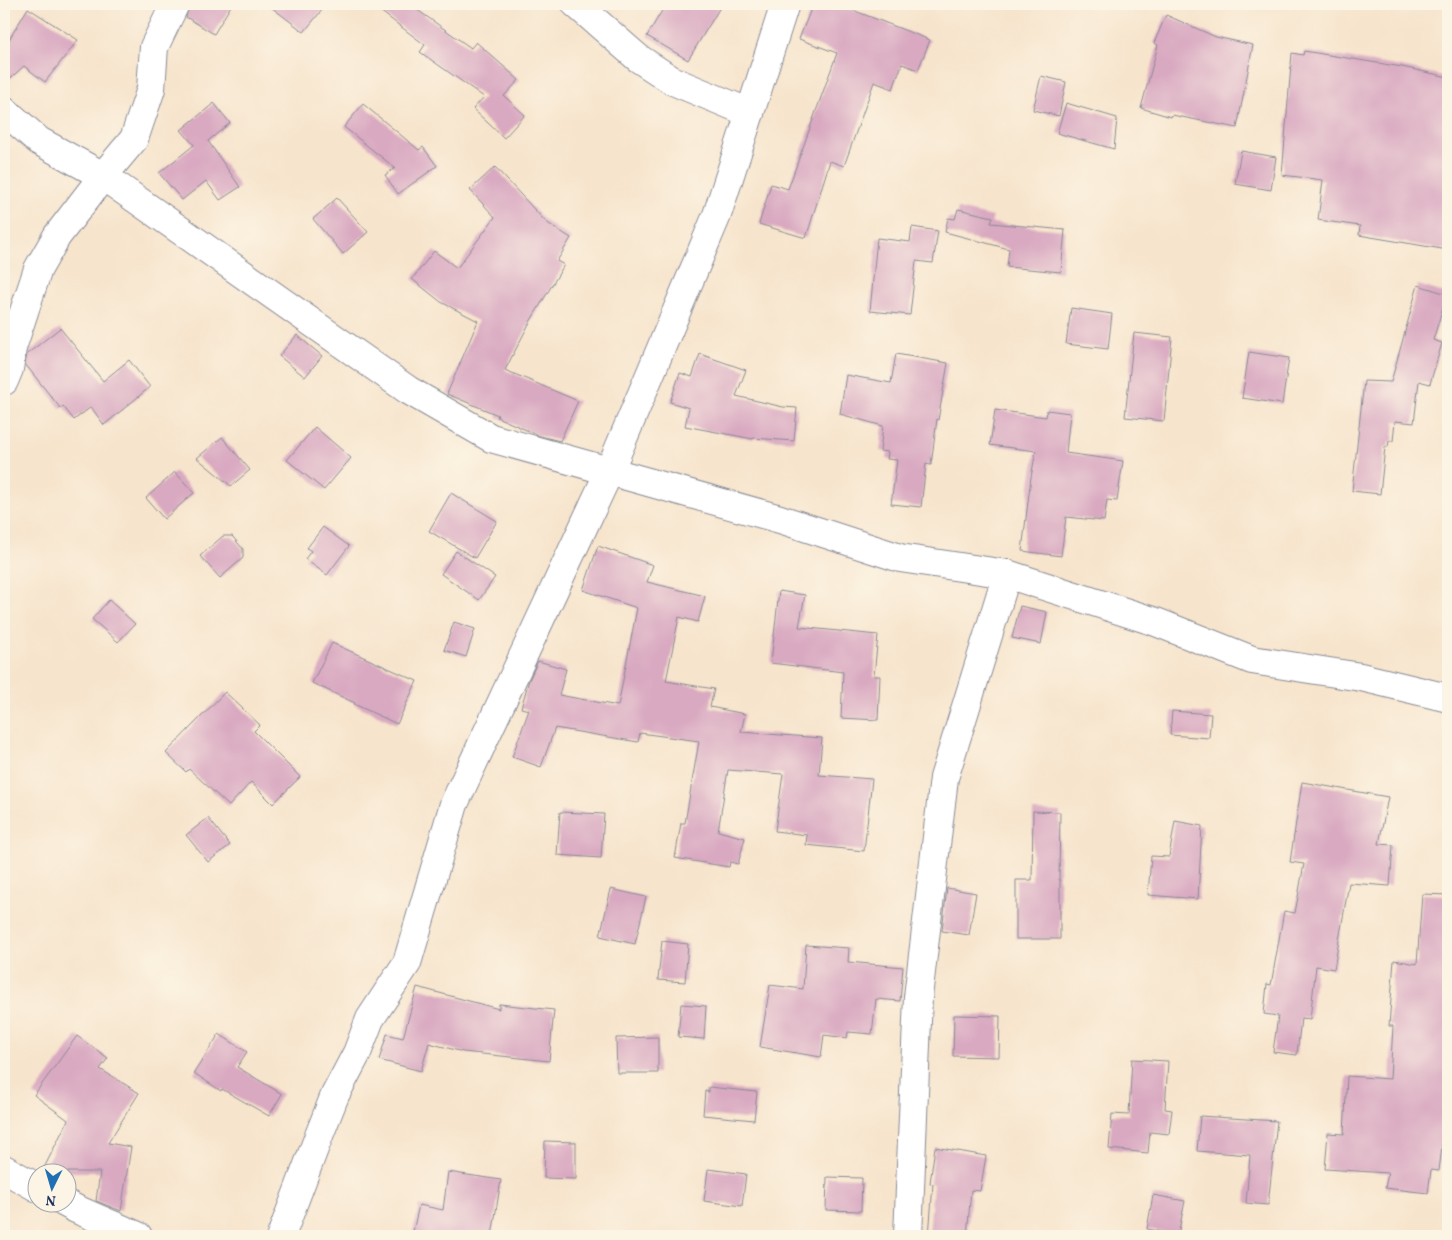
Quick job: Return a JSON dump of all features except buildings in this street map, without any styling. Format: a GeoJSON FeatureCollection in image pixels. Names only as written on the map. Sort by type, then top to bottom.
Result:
{"type":"FeatureCollection","features":[{"type":"Feature","properties":{"kind":"street"},"geometry":{"type":"LineString","coordinates":[[4,381],[9,369],[12,348],[38,270],[57,236],[134,138],[151,89],[154,47],[175,4]]}},
{"type":"Feature","properties":{"kind":"street"},"geometry":{"type":"LineString","coordinates":[[576,4],[638,58],[673,81],[750,113]]}},
{"type":"Feature","properties":{"kind":"street"},"geometry":{"type":"LineString","coordinates":[[281,1236],[320,1133],[357,1053],[370,1019],[407,963],[454,804],[609,472],[717,215],[785,4]]}},
{"type":"Feature","properties":{"kind":"street"},"geometry":{"type":"LineString","coordinates":[[4,110],[39,141],[103,176],[408,390],[491,438],[780,519],[900,558],[1007,574],[1156,622],[1252,660],[1361,678],[1448,698]]}},
{"type":"Feature","properties":{"kind":"street"},"geometry":{"type":"LineString","coordinates":[[908,1236],[918,997],[944,778],[1007,574]]}},
{"type":"Feature","properties":{"kind":"street"},"geometry":{"type":"LineString","coordinates":[[4,1170],[28,1183]]}},
{"type":"Feature","properties":{"kind":"street"},"geometry":{"type":"LineString","coordinates":[[78,1210],[138,1236]]}}]}
